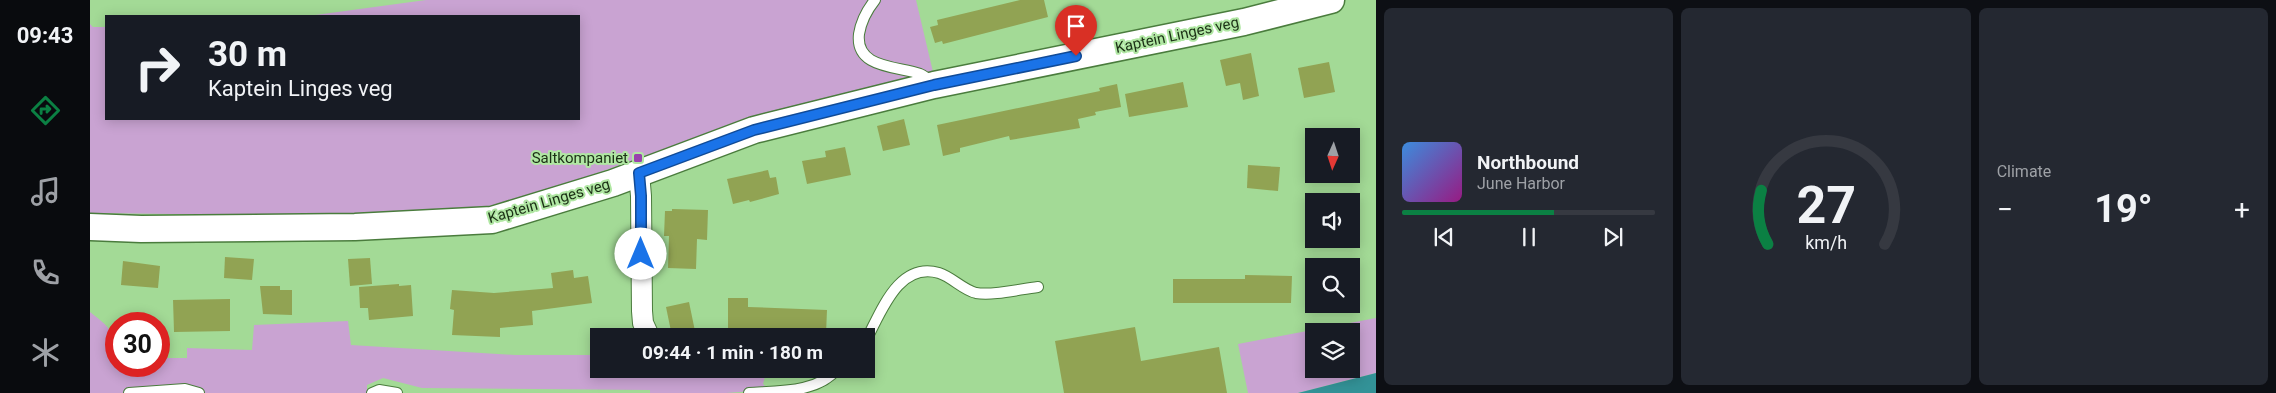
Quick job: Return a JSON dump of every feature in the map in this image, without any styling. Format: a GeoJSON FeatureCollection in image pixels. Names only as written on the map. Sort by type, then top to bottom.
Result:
{"type":"FeatureCollection","features":[{"type":"Feature","properties":{"kind":"street","name":"Kaptein Linges veg"},"geometry":{"type":"LineString","coordinates":[[90,227],[177,229],[355,227],[492,220],[552,203],[754,130],[934,85],[1244,22],[1331,0]]}},
{"type":"Feature","properties":{"kind":"street"},"geometry":{"type":"LineString","coordinates":[[639,173],[642,311],[645,328]]}},
{"type":"Feature","properties":{"kind":"lane"},"geometry":{"type":"LineString","coordinates":[[875,0],[870,6],[860,28],[858,40],[862,51],[870,60],[884,67],[918,73],[934,85]]}},
{"type":"Feature","properties":{"kind":"lane"},"geometry":{"type":"LineString","coordinates":[[872,328],[893,289],[902,281],[915,275],[937,272],[978,293],[1038,287]]}},
{"type":"Feature","properties":{"kind":"lane"},"geometry":{"type":"LineString","coordinates":[[749,393],[803,389],[828,378]]}},
{"type":"Feature","properties":{"kind":"lane"},"geometry":{"type":"LineString","coordinates":[[129,393],[185,389],[199,393]]}},
{"type":"Feature","properties":{"kind":"lane"},"geometry":{"type":"LineString","coordinates":[[372,393],[379,390],[396,393]]}},
{"type":"Feature","properties":{"kind":"shaded area"},"geometry":{"type":"Polygon","coordinates":[[[426,0],[916,0],[933,72],[746,120],[491,211],[355,216],[90,213],[90,24],[93,27],[105,27],[105,120],[580,120],[580,15],[315,15],[426,0]]]}},
{"type":"Feature","properties":{"kind":"shaded area"},"geometry":{"type":"Polygon","coordinates":[[[90,312],[105,324],[105,377],[170,377],[170,358],[187,358],[187,348],[252,350],[254,325],[348,321],[351,345],[515,355],[590,355],[590,378],[765,378],[763,384],[769,390],[726,393],[650,393],[650,390],[422,388],[383,378],[367,385],[367,393],[90,393],[90,312]]]}},
{"type":"Feature","properties":{"kind":"shaded area"},"geometry":{"type":"Polygon","coordinates":[[[1376,318],[1376,373],[1360,377],[1360,323],[1349,323],[1376,318]]]}},
{"type":"Feature","properties":{"kind":"shaded area"},"geometry":{"type":"Polygon","coordinates":[[[1305,331],[1305,378],[1356,378],[1298,393],[1248,393],[1238,344],[1305,331]]]}},
{"type":"Feature","properties":{"kind":"water"},"geometry":{"type":"Polygon","coordinates":[[[1376,373],[1376,393],[1298,393],[1360,378],[1376,373]]]}},
{"type":"Feature","properties":{"kind":"building"},"geometry":{"type":"Polygon","coordinates":[[[1020,0],[1044,0],[1048,17],[943,44],[942,41],[935,43],[930,27],[938,25],[937,20],[1020,0]]]}},
{"type":"Feature","properties":{"kind":"building"},"geometry":{"type":"Polygon","coordinates":[[[1251,53],[1259,96],[1243,100],[1240,83],[1226,86],[1220,60],[1251,53]]]}},
{"type":"Feature","properties":{"kind":"building"},"geometry":{"type":"Polygon","coordinates":[[[1329,62],[1335,92],[1304,98],[1298,68],[1329,62]]]}},
{"type":"Feature","properties":{"kind":"building"},"geometry":{"type":"Polygon","coordinates":[[[1183,82],[1188,107],[1129,117],[1125,94],[1183,82]]]}},
{"type":"Feature","properties":{"kind":"building"},"geometry":{"type":"Polygon","coordinates":[[[1117,84],[1121,107],[1095,112],[1096,115],[1078,119],[1080,128],[1010,140],[1009,136],[960,148],[960,152],[943,156],[937,125],[1100,91],[1099,88],[1117,84]]]}},
{"type":"Feature","properties":{"kind":"building"},"geometry":{"type":"Polygon","coordinates":[[[904,119],[910,145],[883,151],[877,126],[904,119]]]}},
{"type":"Feature","properties":{"kind":"building"},"geometry":{"type":"Polygon","coordinates":[[[845,147],[851,175],[807,184],[802,161],[826,157],[825,151],[845,147]]]}},
{"type":"Feature","properties":{"kind":"building"},"geometry":{"type":"Polygon","coordinates":[[[1248,165],[1280,167],[1278,191],[1247,188],[1248,165]]]}},
{"type":"Feature","properties":{"kind":"building"},"geometry":{"type":"Polygon","coordinates":[[[768,170],[770,178],[776,177],[779,194],[750,202],[749,200],[733,204],[727,179],[768,170]]]}},
{"type":"Feature","properties":{"kind":"building"},"geometry":{"type":"Polygon","coordinates":[[[672,209],[708,210],[707,240],[697,239],[696,269],[668,268],[669,236],[664,236],[665,211],[672,211],[672,209]]]}},
{"type":"Feature","properties":{"kind":"building"},"geometry":{"type":"Polygon","coordinates":[[[225,257],[254,259],[252,280],[224,278],[225,257]]]}},
{"type":"Feature","properties":{"kind":"building"},"geometry":{"type":"Polygon","coordinates":[[[370,258],[372,284],[350,286],[348,259],[370,258]]]}},
{"type":"Feature","properties":{"kind":"building"},"geometry":{"type":"Polygon","coordinates":[[[123,261],[160,266],[158,288],[121,285],[123,261]]]}},
{"type":"Feature","properties":{"kind":"building"},"geometry":{"type":"Polygon","coordinates":[[[573,270],[574,278],[588,276],[592,303],[532,311],[533,325],[500,328],[500,337],[452,335],[454,310],[450,309],[452,290],[494,293],[553,288],[551,273],[573,270]]]}},
{"type":"Feature","properties":{"kind":"building"},"geometry":{"type":"Polygon","coordinates":[[[1245,275],[1292,276],[1291,303],[1173,303],[1173,279],[1245,279],[1245,275]]]}},
{"type":"Feature","properties":{"kind":"building"},"geometry":{"type":"Polygon","coordinates":[[[399,284],[399,286],[411,285],[413,316],[369,320],[368,308],[360,308],[359,287],[399,284]]]}},
{"type":"Feature","properties":{"kind":"building"},"geometry":{"type":"Polygon","coordinates":[[[260,286],[280,286],[280,290],[292,290],[292,315],[263,314],[260,286]]]}},
{"type":"Feature","properties":{"kind":"building"},"geometry":{"type":"Polygon","coordinates":[[[728,298],[748,298],[748,307],[827,310],[826,328],[728,328],[728,298]]]}},
{"type":"Feature","properties":{"kind":"building"},"geometry":{"type":"Polygon","coordinates":[[[230,299],[230,331],[174,332],[173,300],[230,299]]]}},
{"type":"Feature","properties":{"kind":"building"},"geometry":{"type":"Polygon","coordinates":[[[689,302],[694,328],[670,328],[666,307],[689,302]]]}},
{"type":"Feature","properties":{"kind":"building"},"geometry":{"type":"Polygon","coordinates":[[[1135,327],[1141,361],[1219,347],[1227,393],[1064,393],[1055,341],[1135,327]]]}},
{"type":"Feature","properties":{"kind":"place","name":"Saltkompaniet"},"geometry":{"type":"Point","coordinates":[638,158]}},
{"type":"Feature","properties":{"kind":"route"},"geometry":{"type":"LineString","coordinates":[[641,254],[639,173],[754,130],[934,85],[1076,56]]}}]}
